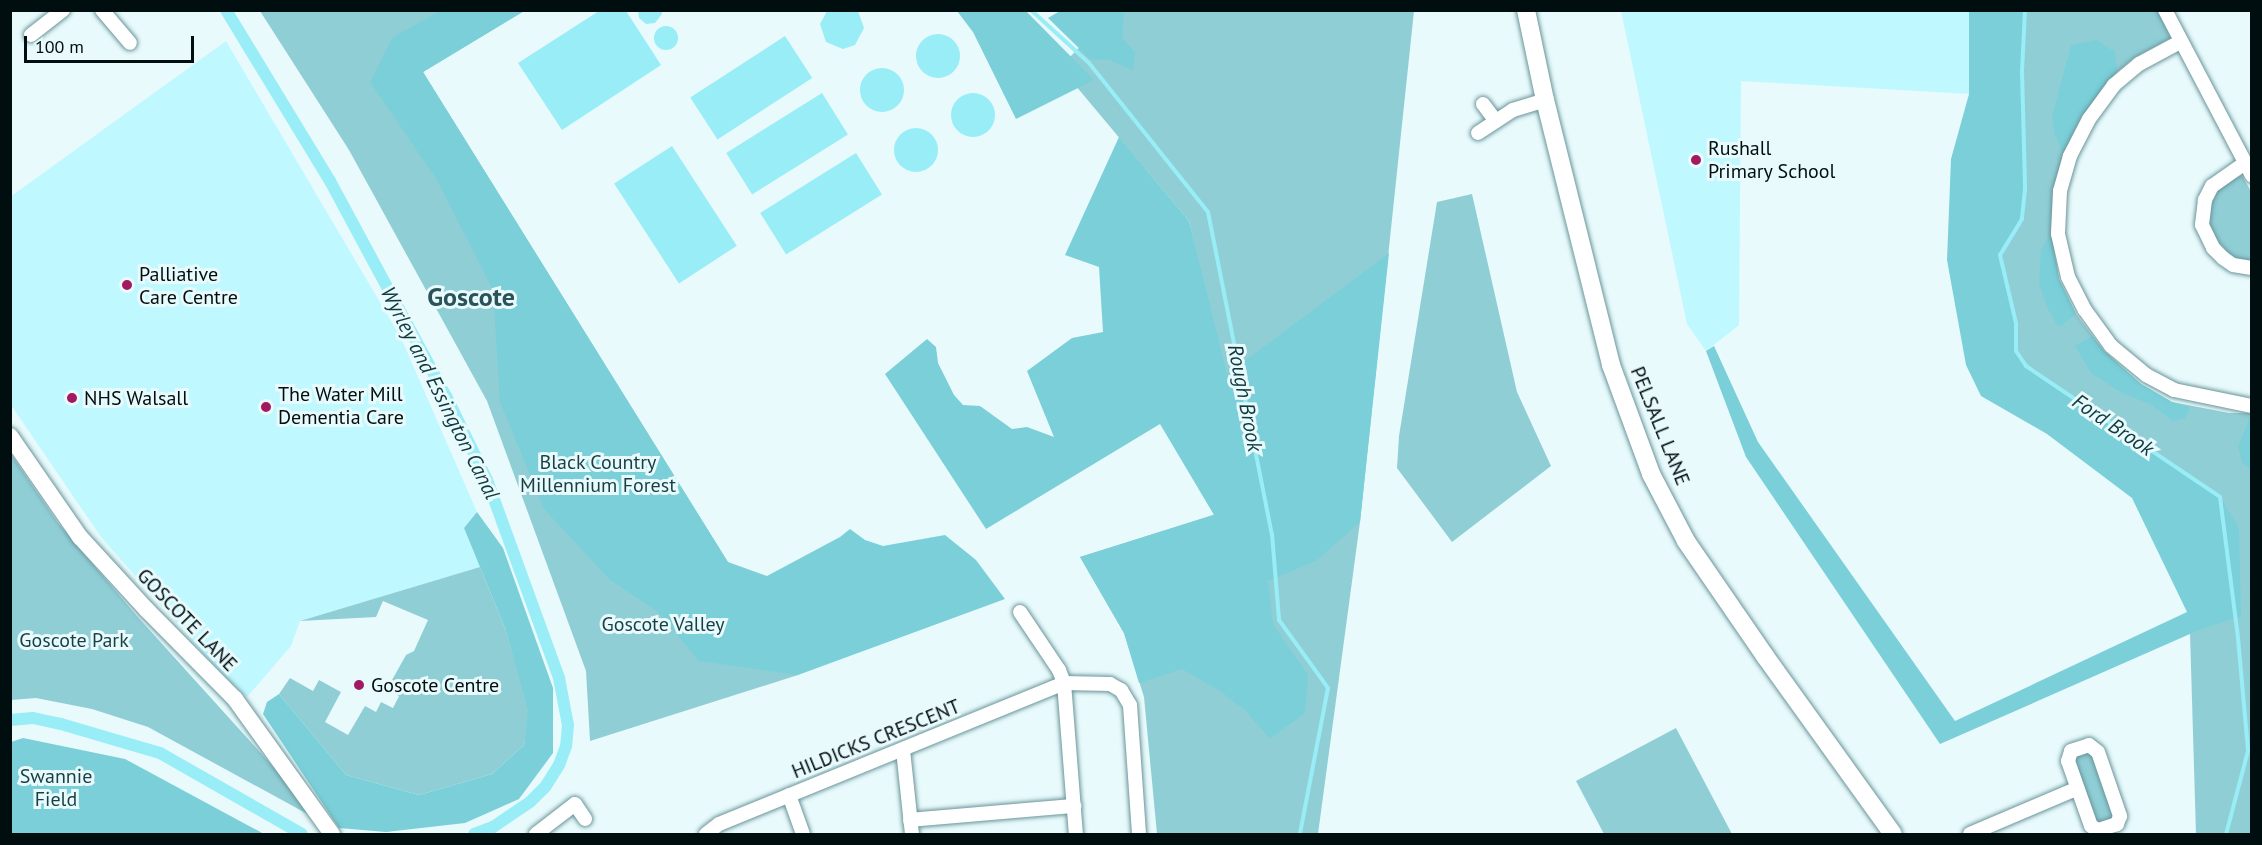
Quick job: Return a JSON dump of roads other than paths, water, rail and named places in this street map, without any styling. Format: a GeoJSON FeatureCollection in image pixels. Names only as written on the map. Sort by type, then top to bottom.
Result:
{"type":"FeatureCollection","features":[{"type":"Feature","properties":{"kind":"main road","name":"PELSALL LANE"},"geometry":{"type":"LineString","coordinates":[[1526,10],[1545,100],[1611,365],[1651,474],[1686,541],[1893,834]]}},
{"type":"Feature","properties":{"kind":"street"},"geometry":{"type":"LineString","coordinates":[[31,35],[63,10]]}},
{"type":"Feature","properties":{"kind":"street"},"geometry":{"type":"LineString","coordinates":[[102,10],[130,43]]}},
{"type":"Feature","properties":{"kind":"street"},"geometry":{"type":"LineString","coordinates":[[2165,10],[2252,176]]}},
{"type":"Feature","properties":{"kind":"street"},"geometry":{"type":"LineString","coordinates":[[2180,42],[2139,64],[2114,85],[2089,119],[2070,156],[2060,191],[2058,234],[2068,277],[2085,310],[2111,346],[2146,375],[2174,390],[2252,406]]}},
{"type":"Feature","properties":{"kind":"street"},"geometry":{"type":"LineString","coordinates":[[1478,133],[1513,110],[1545,100]]}},
{"type":"Feature","properties":{"kind":"street"},"geometry":{"type":"LineString","coordinates":[[1483,104],[1495,120]]}},
{"type":"Feature","properties":{"kind":"street"},"geometry":{"type":"LineString","coordinates":[[2245,163],[2212,186],[2205,200],[2202,225],[2213,248],[2223,258],[2233,265],[2252,268]]}},
{"type":"Feature","properties":{"kind":"street","name":"GOSCOTE LANE"},"geometry":{"type":"LineString","coordinates":[[10,436],[81,537],[147,610],[235,699],[332,834]]}},
{"type":"Feature","properties":{"kind":"street"},"geometry":{"type":"LineString","coordinates":[[1020,612],[1059,670],[1064,683],[1076,834]]}},
{"type":"Feature","properties":{"kind":"street"},"geometry":{"type":"LineString","coordinates":[[1064,683],[1110,684],[1121,690],[1130,705],[1139,834]]}},
{"type":"Feature","properties":{"kind":"street","name":"HILDICKS CRESCENT"},"geometry":{"type":"LineString","coordinates":[[706,834],[719,824],[1064,683]]}},
{"type":"Feature","properties":{"kind":"street"},"geometry":{"type":"LineString","coordinates":[[2093,746],[2098,752],[2120,816],[2117,824],[2098,830],[2094,828],[2076,789],[2068,756],[2071,751],[2093,746]]}},
{"type":"Feature","properties":{"kind":"street"},"geometry":{"type":"LineString","coordinates":[[903,750],[912,834]]}},
{"type":"Feature","properties":{"kind":"street"},"geometry":{"type":"LineString","coordinates":[[1970,834],[2076,789]]}},
{"type":"Feature","properties":{"kind":"street"},"geometry":{"type":"LineString","coordinates":[[789,795],[803,834]]}},
{"type":"Feature","properties":{"kind":"street"},"geometry":{"type":"LineString","coordinates":[[536,834],[575,804],[585,819]]}},
{"type":"Feature","properties":{"kind":"street"},"geometry":{"type":"LineString","coordinates":[[910,820],[1074,806]]}},
{"type":"Feature","properties":{"kind":"waterway","name":"Wyrley and Essington Canal"},"geometry":{"type":"LineString","coordinates":[[226,10],[330,181],[446,396],[487,480],[559,678],[568,725],[566,746],[559,765],[545,787],[530,802],[493,827],[474,834]]}},
{"type":"Feature","properties":{"kind":"waterway","name":"Rough Brook"},"geometry":{"type":"LineString","coordinates":[[1031,10],[1089,63],[1208,212],[1272,534],[1279,620],[1328,688],[1300,834]]}},
{"type":"Feature","properties":{"kind":"waterway","name":"Ford Brook"},"geometry":{"type":"LineString","coordinates":[[2025,10],[2022,71],[2025,189],[2022,219],[2000,255],[2016,323],[2016,351],[2026,366],[2220,497],[2238,638],[2248,751],[2226,834]]}},
{"type":"Feature","properties":{"kind":"waterway","name":"Wyrley and Essington Canal"},"geometry":{"type":"LineString","coordinates":[[10,720],[33,718],[61,724],[160,753],[302,834]]}},
{"type":"Feature","properties":{"kind":"place","name":"Rushall Primary School"},"geometry":{"type":"Point","coordinates":[1696,160]}},
{"type":"Feature","properties":{"kind":"place","name":"Palliative Care Centre"},"geometry":{"type":"Point","coordinates":[127,285]}},
{"type":"Feature","properties":{"kind":"place","name":"NHS Walsall"},"geometry":{"type":"Point","coordinates":[72,398]}},
{"type":"Feature","properties":{"kind":"place","name":"The Water Mill Dementia Care"},"geometry":{"type":"Point","coordinates":[266,407]}},
{"type":"Feature","properties":{"kind":"place","name":"Goscote Centre"},"geometry":{"type":"Point","coordinates":[359,685]}},
{"type":"Feature","properties":{"kind":"district","name":"Goscote"},"geometry":{"type":"Point","coordinates":[471,297]}},
{"type":"Feature","properties":{"kind":"park label","name":"Black Country Millennium Forest"},"geometry":{"type":"Point","coordinates":[598,474]}},
{"type":"Feature","properties":{"kind":"park label","name":"Goscote Valley"},"geometry":{"type":"Point","coordinates":[663,624]}},
{"type":"Feature","properties":{"kind":"park label","name":"Goscote Park"},"geometry":{"type":"Point","coordinates":[74,640]}},
{"type":"Feature","properties":{"kind":"park label","name":"Swannie Field"},"geometry":{"type":"Point","coordinates":[56,788]}}]}
